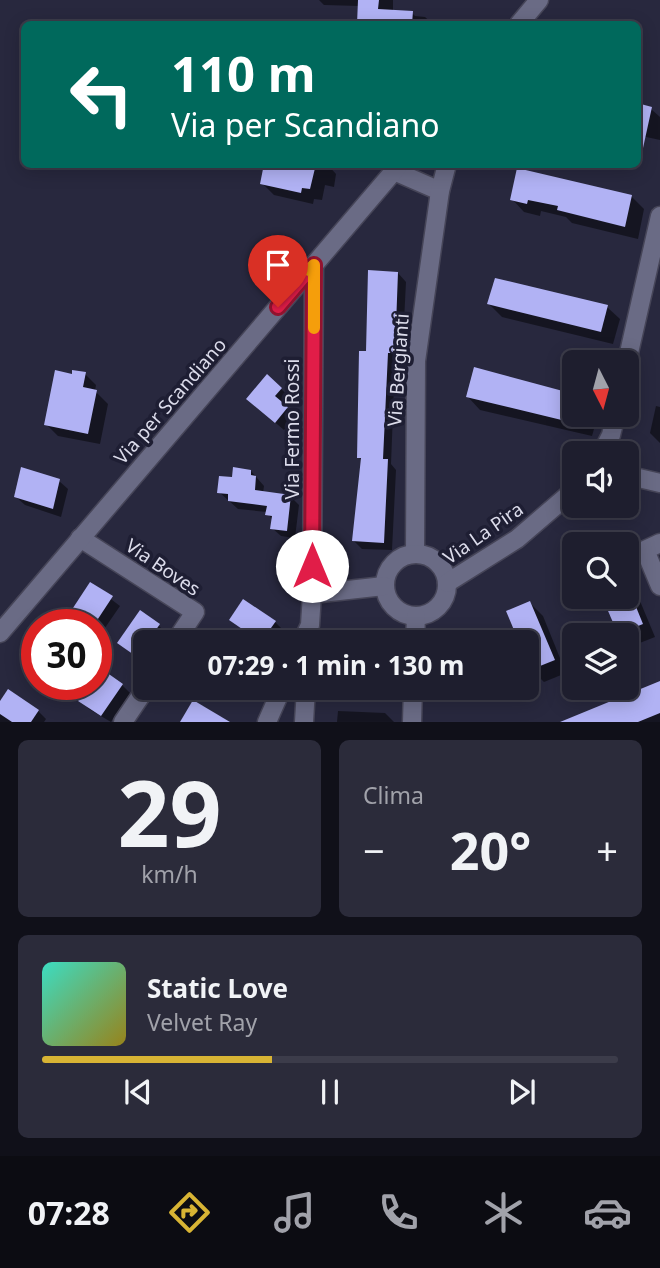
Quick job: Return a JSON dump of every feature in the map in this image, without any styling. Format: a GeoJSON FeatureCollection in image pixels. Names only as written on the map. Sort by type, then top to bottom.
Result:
{"type":"FeatureCollection","features":[{"type":"Feature","properties":{"kind":"street"},"geometry":{"type":"LineString","coordinates":[[522,21],[539,0]]}},
{"type":"Feature","properties":{"kind":"street"},"geometry":{"type":"LineString","coordinates":[[397,168],[440,191]]}},
{"type":"Feature","properties":{"kind":"street","name":"Via per Scandiano"},"geometry":{"type":"LineString","coordinates":[[0,633],[397,168]]}},
{"type":"Feature","properties":{"kind":"street","name":"Via Bergianti"},"geometry":{"type":"LineString","coordinates":[[415,554],[416,361],[440,191],[446,168]]}},
{"type":"Feature","properties":{"kind":"street"},"geometry":{"type":"LineString","coordinates":[[631,350],[654,267],[660,216]]}},
{"type":"Feature","properties":{"kind":"street","name":"Via Fermo Rossi"},"geometry":{"type":"LineString","coordinates":[[309,630],[312,594],[314,265]]}},
{"type":"Feature","properties":{"kind":"street"},"geometry":{"type":"LineString","coordinates":[[639,478],[660,483]]}},
{"type":"Feature","properties":{"kind":"street","name":"Via La Pira"},"geometry":{"type":"LineString","coordinates":[[447,583],[517,539],[562,500]]}},
{"type":"Feature","properties":{"kind":"street","name":"Via Boves"},"geometry":{"type":"LineString","coordinates":[[80,538],[195,612],[183,630]]}},
{"type":"Feature","properties":{"kind":"street"},"geometry":{"type":"LineString","coordinates":[[660,543],[645,550],[660,586]]}},
{"type":"Feature","properties":{"kind":"street"},"geometry":{"type":"LineString","coordinates":[[415,554],[433,559],[440,565],[447,583],[446,593],[435,610],[416,616],[398,611],[386,596],[384,586],[385,576],[397,560],[415,554]]}},
{"type":"Feature","properties":{"kind":"street"},"geometry":{"type":"LineString","coordinates":[[312,594],[384,586]]}},
{"type":"Feature","properties":{"kind":"street"},"geometry":{"type":"LineString","coordinates":[[415,630],[416,616]]}},
{"type":"Feature","properties":{"kind":"street"},"geometry":{"type":"LineString","coordinates":[[124,722],[138,700]]}},
{"type":"Feature","properties":{"kind":"street"},"geometry":{"type":"LineString","coordinates":[[267,722],[277,700]]}},
{"type":"Feature","properties":{"kind":"street"},"geometry":{"type":"LineString","coordinates":[[304,722],[305,700]]}},
{"type":"Feature","properties":{"kind":"street"},"geometry":{"type":"LineString","coordinates":[[412,722],[413,700]]}},
{"type":"Feature","properties":{"kind":"building"},"geometry":{"type":"Polygon","coordinates":[[[358,0],[379,0],[378,9],[413,11],[412,21],[357,21],[358,0]]]}},
{"type":"Feature","properties":{"kind":"building"},"geometry":{"type":"Polygon","coordinates":[[[641,104],[652,107],[641,148],[641,104]]]}},
{"type":"Feature","properties":{"kind":"building"},"geometry":{"type":"Polygon","coordinates":[[[263,168],[315,168],[310,189],[302,188],[301,193],[260,184],[263,168]]]}},
{"type":"Feature","properties":{"kind":"building"},"geometry":{"type":"Polygon","coordinates":[[[517,168],[632,195],[625,227],[557,210],[558,206],[528,200],[527,204],[510,200],[517,168]]]}},
{"type":"Feature","properties":{"kind":"building"},"geometry":{"type":"Polygon","coordinates":[[[368,270],[398,272],[395,353],[388,353],[383,459],[388,459],[384,543],[352,541],[361,458],[357,458],[359,351],[366,351],[368,270]]]}},
{"type":"Feature","properties":{"kind":"building"},"geometry":{"type":"Polygon","coordinates":[[[495,278],[608,305],[601,332],[487,304],[495,278]]]}},
{"type":"Feature","properties":{"kind":"building"},"geometry":{"type":"Polygon","coordinates":[[[474,367],[562,391],[562,420],[466,397],[474,367]]]}},
{"type":"Feature","properties":{"kind":"building"},"geometry":{"type":"Polygon","coordinates":[[[55,370],[72,374],[72,370],[86,372],[83,387],[97,390],[88,434],[44,425],[55,370]]]}},
{"type":"Feature","properties":{"kind":"building"},"geometry":{"type":"Polygon","coordinates":[[[267,374],[282,388],[275,396],[288,407],[275,423],[246,399],[267,374]]]}},
{"type":"Feature","properties":{"kind":"building"},"geometry":{"type":"Polygon","coordinates":[[[21,467],[60,479],[53,509],[14,497],[21,467]]]}},
{"type":"Feature","properties":{"kind":"building"},"geometry":{"type":"Polygon","coordinates":[[[233,467],[251,470],[251,475],[256,476],[255,490],[291,495],[287,531],[270,529],[272,516],[265,515],[267,506],[228,501],[228,494],[217,493],[219,476],[232,477],[233,467]]]}},
{"type":"Feature","properties":{"kind":"building"},"geometry":{"type":"Polygon","coordinates":[[[90,582],[113,596],[104,609],[72,609],[90,582]]]}},
{"type":"Feature","properties":{"kind":"building"},"geometry":{"type":"Polygon","coordinates":[[[243,599],[276,621],[270,630],[244,630],[229,620],[243,599]]]}},
{"type":"Feature","properties":{"kind":"building"},"geometry":{"type":"Polygon","coordinates":[[[530,601],[555,660],[539,666],[539,630],[514,630],[506,611],[530,601]]]}},
{"type":"Feature","properties":{"kind":"building"},"geometry":{"type":"Polygon","coordinates":[[[607,609],[637,609],[643,624],[639,626],[639,623],[613,623],[607,609]]]}},
{"type":"Feature","properties":{"kind":"building"},"geometry":{"type":"Polygon","coordinates":[[[140,610],[160,624],[156,630],[133,630],[133,654],[117,643],[140,610]]]}},
{"type":"Feature","properties":{"kind":"building"},"geometry":{"type":"Polygon","coordinates":[[[112,676],[123,684],[112,700],[112,676]]]}},
{"type":"Feature","properties":{"kind":"building"},"geometry":{"type":"Polygon","coordinates":[[[660,681],[660,713],[638,722],[560,722],[614,700],[639,700],[639,690],[660,681]]]}},
{"type":"Feature","properties":{"kind":"building"},"geometry":{"type":"Polygon","coordinates":[[[8,689],[39,710],[31,722],[12,722],[0,714],[0,701],[8,689]]]}},
{"type":"Feature","properties":{"kind":"building"},"geometry":{"type":"Polygon","coordinates":[[[79,700],[112,700],[101,716],[79,700]]]}},
{"type":"Feature","properties":{"kind":"building"},"geometry":{"type":"Polygon","coordinates":[[[193,700],[230,722],[180,722],[193,700]]]}},
{"type":"Feature","properties":{"kind":"slow traffic"},"geometry":{"type":"LineString","coordinates":[[309,270],[314,265],[314,328]]}},
{"type":"Feature","properties":{"kind":"route"},"geometry":{"type":"LineString","coordinates":[[278,307],[314,265],[312,566]]}}]}
